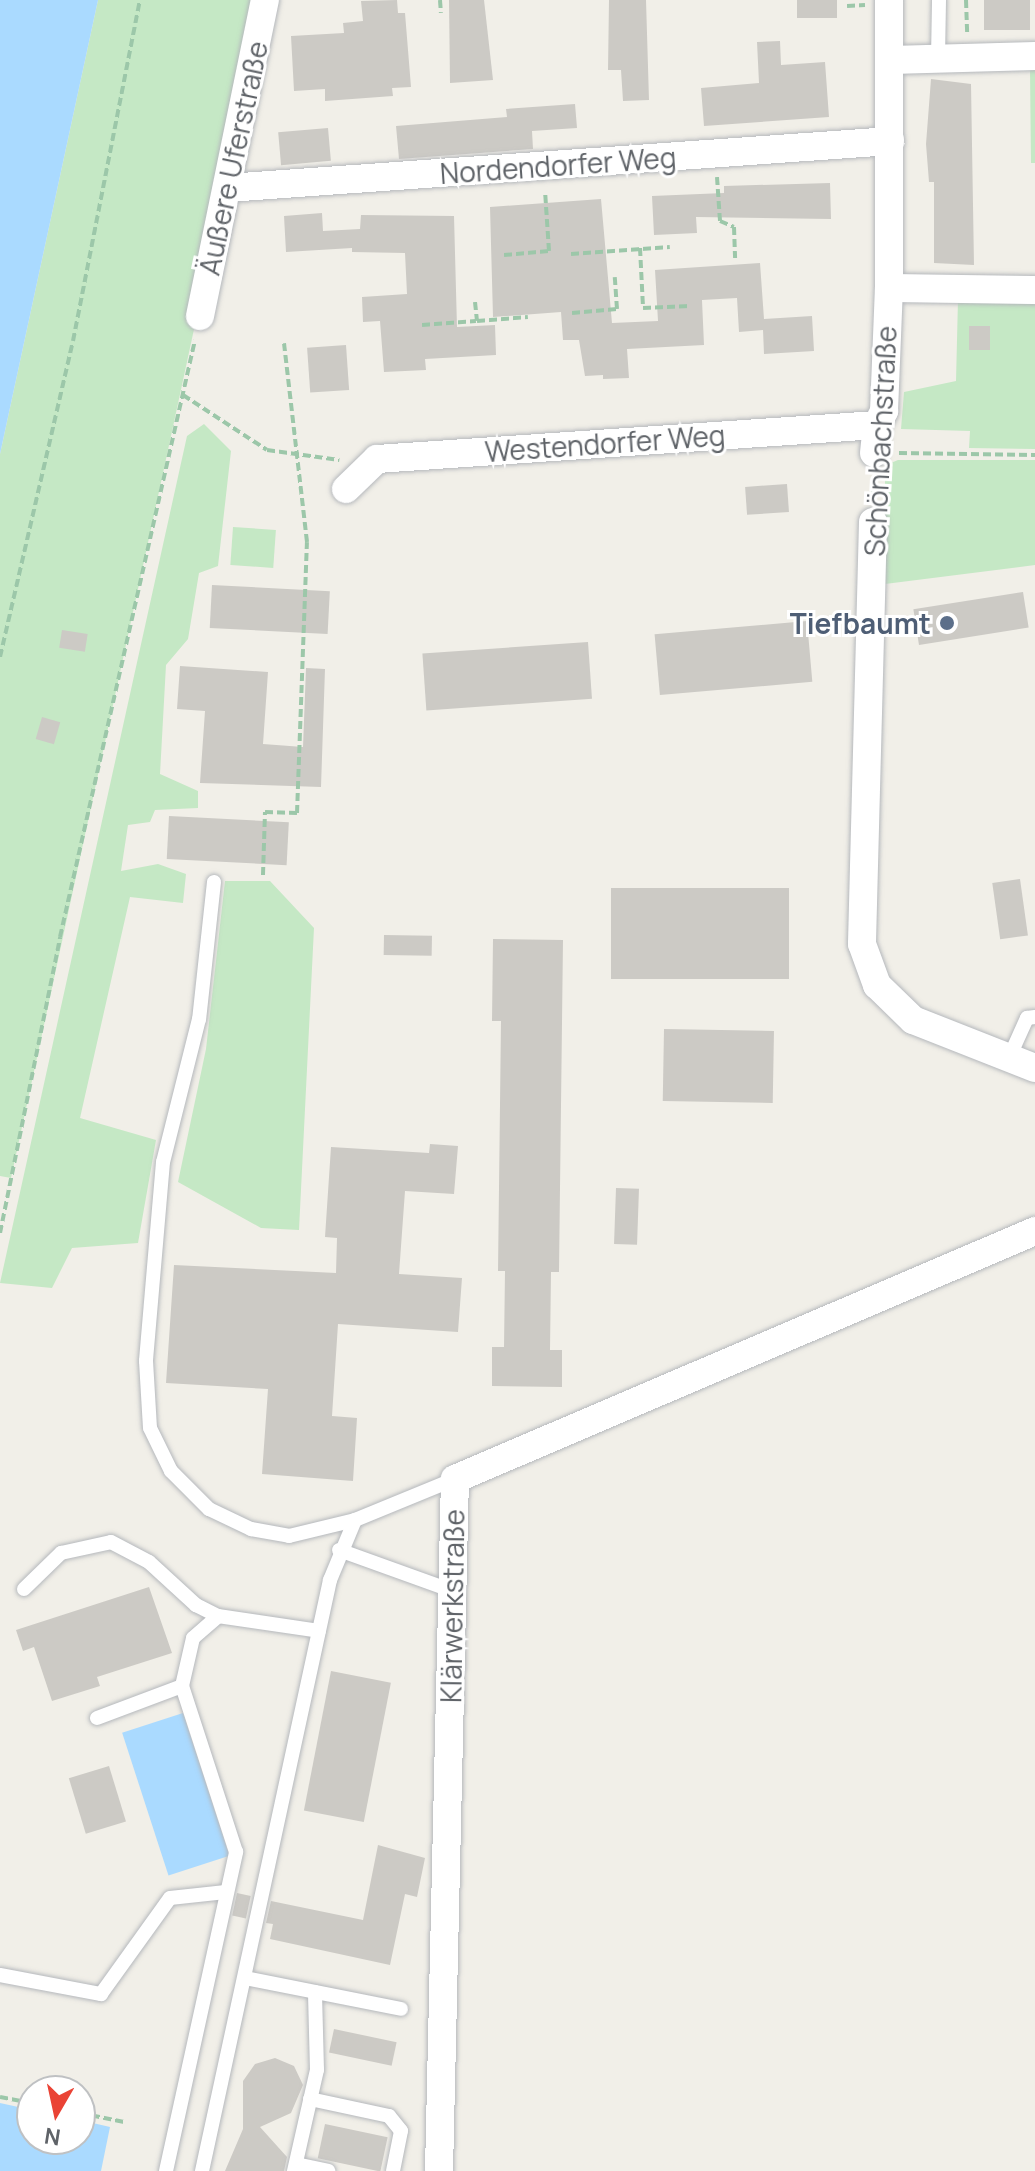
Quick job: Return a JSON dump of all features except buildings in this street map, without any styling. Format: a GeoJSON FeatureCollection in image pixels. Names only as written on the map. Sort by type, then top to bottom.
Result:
{"type":"FeatureCollection","features":[{"type":"Feature","properties":{"kind":"street","name":"Äußere Uferstraße"},"geometry":{"type":"LineString","coordinates":[[200,316],[265,0]]}},
{"type":"Feature","properties":{"kind":"street","name":"Schönbachstraße"},"geometry":{"type":"LineString","coordinates":[[875,439],[884,411],[889,288],[889,0]]}},
{"type":"Feature","properties":{"kind":"street"},"geometry":{"type":"LineString","coordinates":[[891,60],[1035,56]]}},
{"type":"Feature","properties":{"kind":"street","name":"Nordendorfer Weg"},"geometry":{"type":"LineString","coordinates":[[227,188],[890,141]]}},
{"type":"Feature","properties":{"kind":"street"},"geometry":{"type":"LineString","coordinates":[[889,288],[1035,290]]}},
{"type":"Feature","properties":{"kind":"street","name":"Westendorfer Weg"},"geometry":{"type":"LineString","coordinates":[[377,459],[875,439]]}},
{"type":"Feature","properties":{"kind":"street"},"geometry":{"type":"LineString","coordinates":[[346,489],[377,459]]}},
{"type":"Feature","properties":{"kind":"street","name":"Schönbachstraße"},"geometry":{"type":"LineString","coordinates":[[873,522],[862,944],[877,985],[913,1020],[1022,1063]]}},
{"type":"Feature","properties":{"kind":"street","name":"Klärwerkstraße"},"geometry":{"type":"LineString","coordinates":[[439,2171],[455,1479],[1035,1231]]}},
{"type":"Feature","properties":{"kind":"lane"},"geometry":{"type":"LineString","coordinates":[[938,58],[939,0]]}},
{"type":"Feature","properties":{"kind":"lane"},"geometry":{"type":"LineString","coordinates":[[214,882],[199,1019],[163,1162],[146,1361],[150,1428],[171,1471],[209,1509],[251,1529],[289,1536],[355,1520],[455,1479]]}},
{"type":"Feature","properties":{"kind":"lane"},"geometry":{"type":"LineString","coordinates":[[1022,1063],[1027,1018],[1035,1017]]}},
{"type":"Feature","properties":{"kind":"lane"},"geometry":{"type":"LineString","coordinates":[[202,2171],[319,1631],[339,1550],[355,1520]]}},
{"type":"Feature","properties":{"kind":"lane"},"geometry":{"type":"LineString","coordinates":[[24,1589],[61,1553],[111,1542],[149,1562],[196,1605],[218,1616],[319,1631]]}},
{"type":"Feature","properties":{"kind":"lane"},"geometry":{"type":"LineString","coordinates":[[339,1550],[453,1591]]}},
{"type":"Feature","properties":{"kind":"lane"},"geometry":{"type":"LineString","coordinates":[[166,2171],[236,1852],[182,1686],[193,1638],[218,1616]]}},
{"type":"Feature","properties":{"kind":"lane"},"geometry":{"type":"LineString","coordinates":[[97,1718],[182,1686]]}},
{"type":"Feature","properties":{"kind":"lane"},"geometry":{"type":"LineString","coordinates":[[0,1975],[101,1994],[170,1898],[226,1892]]}},
{"type":"Feature","properties":{"kind":"lane"},"geometry":{"type":"LineString","coordinates":[[245,1978],[401,2009]]}},
{"type":"Feature","properties":{"kind":"lane"},"geometry":{"type":"LineString","coordinates":[[315,1992],[317,2070],[295,2168],[328,2171]]}},
{"type":"Feature","properties":{"kind":"lane"},"geometry":{"type":"LineString","coordinates":[[310,2099],[389,2116],[401,2131],[393,2171]]}},
{"type":"Feature","properties":{"kind":"path"},"geometry":{"type":"LineString","coordinates":[[0,657],[70,356],[140,0]]}},
{"type":"Feature","properties":{"kind":"path"},"geometry":{"type":"LineString","coordinates":[[440,0],[441,13]]}},
{"type":"Feature","properties":{"kind":"path"},"geometry":{"type":"LineString","coordinates":[[966,0],[968,57]]}},
{"type":"Feature","properties":{"kind":"path"},"geometry":{"type":"LineString","coordinates":[[715,153],[720,221],[734,227],[735,258]]}},
{"type":"Feature","properties":{"kind":"path"},"geometry":{"type":"LineString","coordinates":[[504,255],[549,251],[543,166]]}},
{"type":"Feature","properties":{"kind":"path"},"geometry":{"type":"LineString","coordinates":[[571,254],[670,247]]}},
{"type":"Feature","properties":{"kind":"path"},"geometry":{"type":"LineString","coordinates":[[640,248],[643,308],[690,306]]}},
{"type":"Feature","properties":{"kind":"path"},"geometry":{"type":"LineString","coordinates":[[572,313],[617,309],[615,277]]}},
{"type":"Feature","properties":{"kind":"path"},"geometry":{"type":"LineString","coordinates":[[475,302],[477,321]]}},
{"type":"Feature","properties":{"kind":"path"},"geometry":{"type":"LineString","coordinates":[[0,1233],[60,937],[200,316]]}},
{"type":"Feature","properties":{"kind":"path"},"geometry":{"type":"LineString","coordinates":[[422,325],[528,317]]}},
{"type":"Feature","properties":{"kind":"path"},"geometry":{"type":"LineString","coordinates":[[263,875],[265,812],[297,813],[307,542],[284,343]]}},
{"type":"Feature","properties":{"kind":"path"},"geometry":{"type":"LineString","coordinates":[[183,395],[244,439],[299,458],[377,459]]}},
{"type":"Feature","properties":{"kind":"path"},"geometry":{"type":"LineString","coordinates":[[875,439],[1035,455]]}},
{"type":"Feature","properties":{"kind":"path","name":"Schönbachstraße"},"geometry":{"type":"LineString","coordinates":[[873,522],[875,439]]}},
{"type":"Feature","properties":{"kind":"path"},"geometry":{"type":"LineString","coordinates":[[96,2116],[124,2122]]}},
{"type":"Feature","properties":{"kind":"green space"},"geometry":{"type":"Polygon","coordinates":[[[98,0],[265,0],[11,1178],[0,1176],[0,454],[98,0]]]}},
{"type":"Feature","properties":{"kind":"green space"},"geometry":{"type":"Polygon","coordinates":[[[1030,69],[1035,69],[1035,163],[1031,163],[1030,69]]]}},
{"type":"Feature","properties":{"kind":"green space"},"geometry":{"type":"Polygon","coordinates":[[[1035,298],[1035,449],[969,448],[970,431],[901,429],[904,392],[956,381],[958,299],[1035,298]]]}},
{"type":"Feature","properties":{"kind":"green space"},"geometry":{"type":"Polygon","coordinates":[[[204,424],[231,451],[218,566],[199,573],[188,639],[166,665],[160,774],[198,791],[198,808],[155,810],[150,822],[128,825],[121,871],[158,864],[186,874],[183,903],[130,897],[80,1118],[156,1140],[138,1243],[72,1248],[52,1288],[0,1283],[187,436],[204,424]]]}},
{"type":"Feature","properties":{"kind":"green space"},"geometry":{"type":"Polygon","coordinates":[[[898,460],[1035,460],[1035,565],[885,584],[885,474],[886,465],[898,460]]]}},
{"type":"Feature","properties":{"kind":"green space"},"geometry":{"type":"Polygon","coordinates":[[[233,527],[276,530],[273,568],[230,565],[233,527]]]}},
{"type":"Feature","properties":{"kind":"green space"},"geometry":{"type":"Polygon","coordinates":[[[225,881],[270,881],[314,928],[299,1230],[261,1228],[178,1182],[206,1049],[225,881]]]}},
{"type":"Feature","properties":{"kind":"water"},"geometry":{"type":"Polygon","coordinates":[[[0,0],[98,0],[0,454],[0,0]]]}},
{"type":"Feature","properties":{"kind":"water"},"geometry":{"type":"Polygon","coordinates":[[[183,1713],[229,1856],[168,1875],[122,1733],[183,1713]]]}},
{"type":"Feature","properties":{"kind":"water"},"geometry":{"type":"Polygon","coordinates":[[[0,2103],[16,2106],[16,2155],[96,2155],[96,2124],[110,2127],[101,2171],[0,2171],[0,2103]]]}},
{"type":"Feature","properties":{"kind":"place","name":"Tiefbaumt"},"geometry":{"type":"Point","coordinates":[947,623]}}]}
